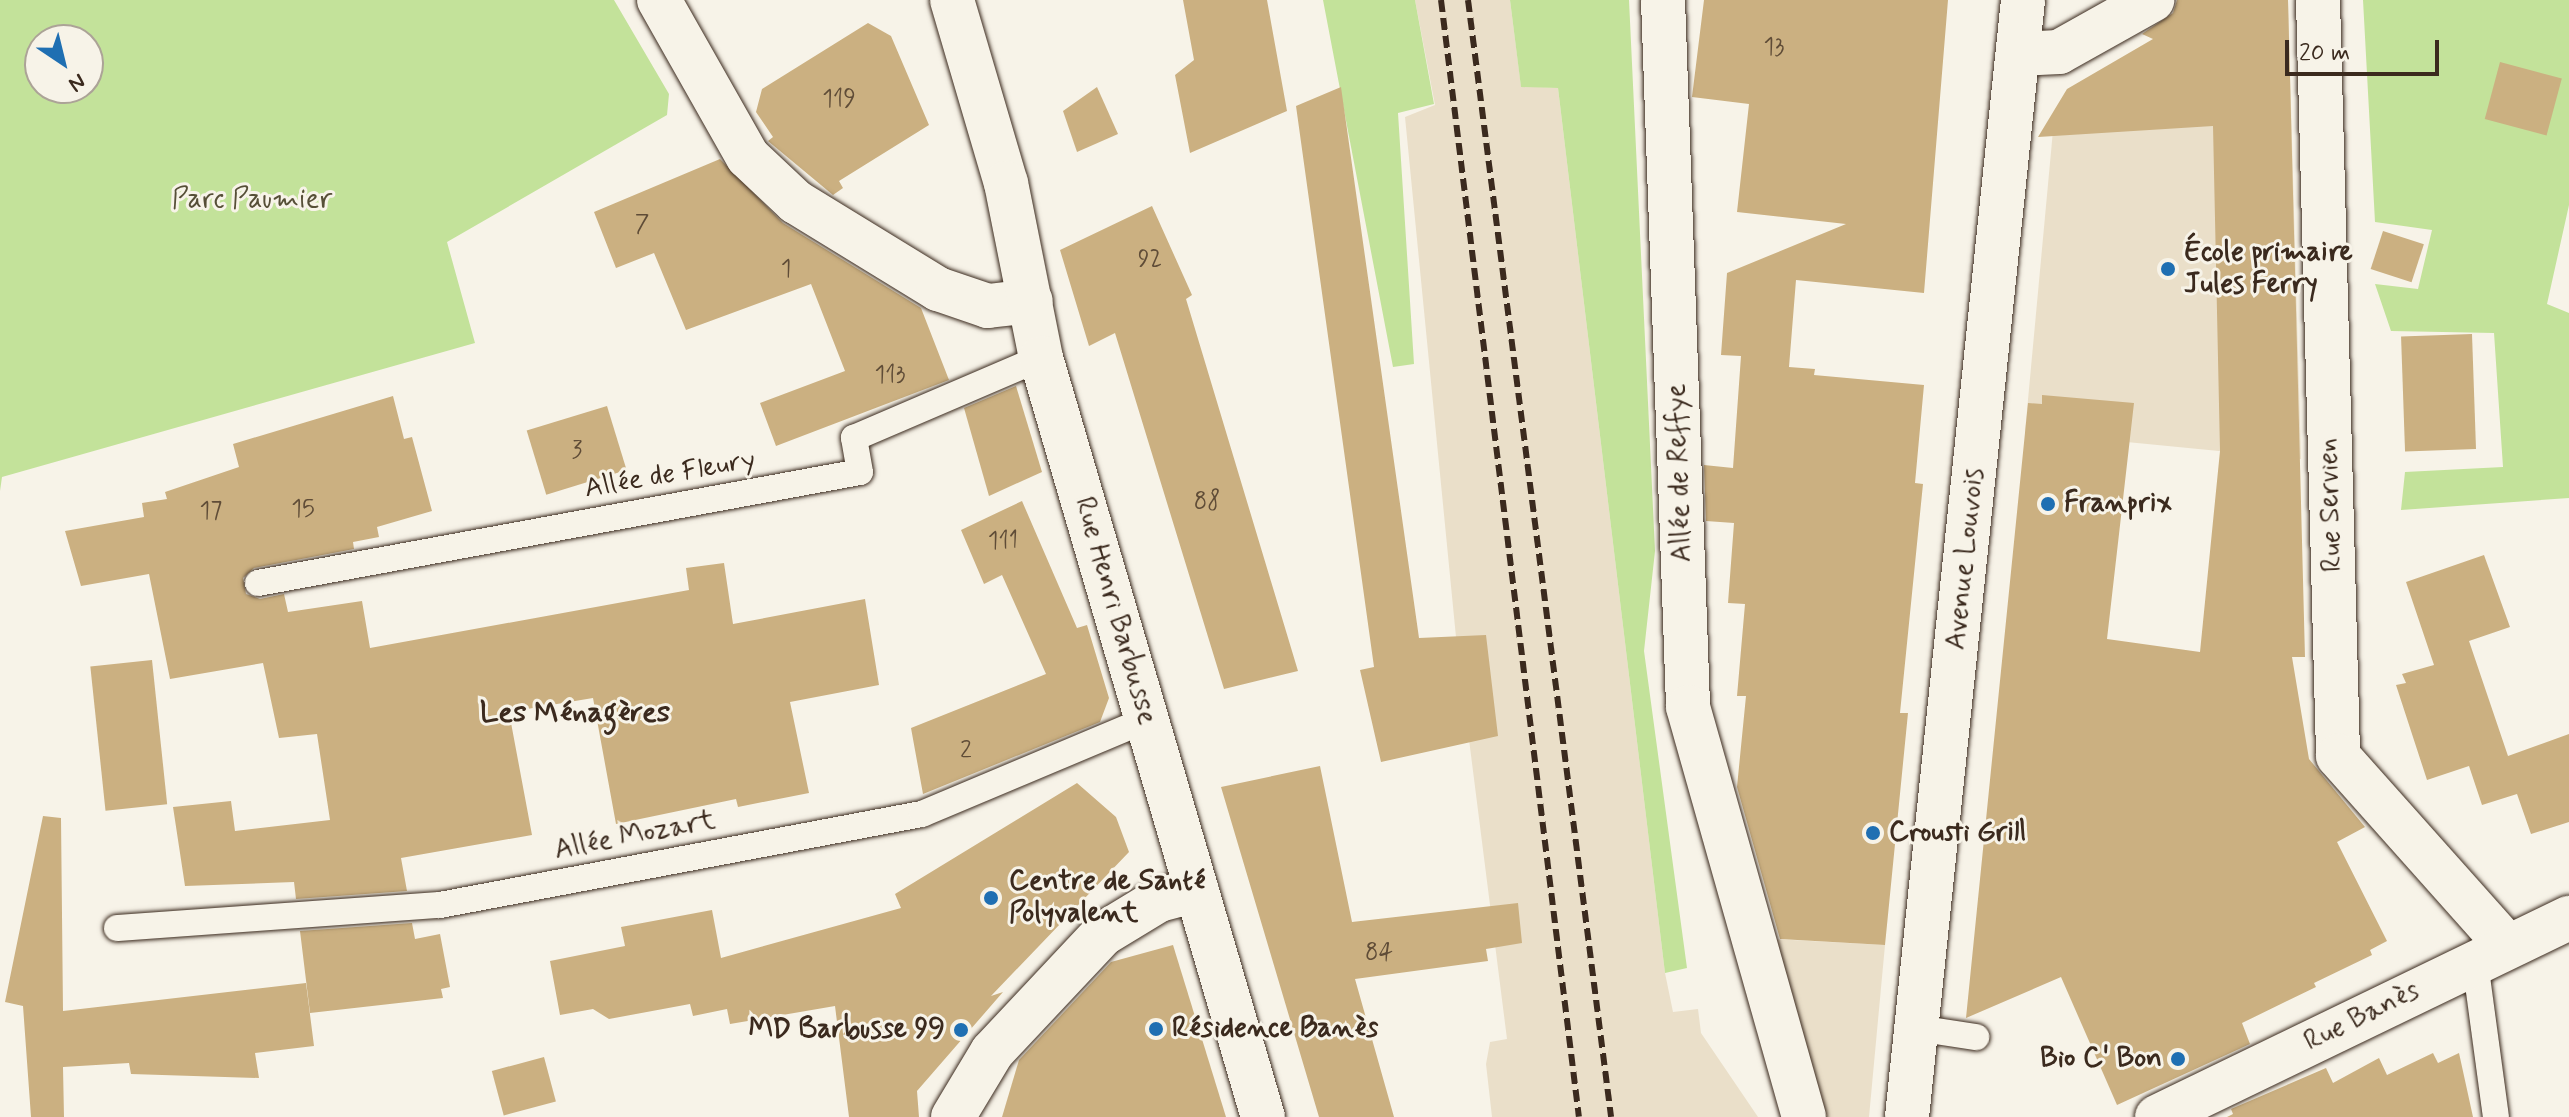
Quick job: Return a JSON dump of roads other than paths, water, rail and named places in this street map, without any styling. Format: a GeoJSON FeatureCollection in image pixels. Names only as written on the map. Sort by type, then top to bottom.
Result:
{"type":"FeatureCollection","features":[{"type":"Feature","properties":{"kind":"street"},"geometry":{"type":"LineString","coordinates":[[659,0],[748,157],[796,202],[938,289],[988,306],[1031,301]]}},
{"type":"Feature","properties":{"kind":"street","name":"Rue Henri Barbusse"},"geometry":{"type":"LineString","coordinates":[[952,0],[1006,183],[1041,358],[1263,1117]]}},
{"type":"Feature","properties":{"kind":"street","name":"Allée de Reffye"},"geometry":{"type":"LineString","coordinates":[[1663,0],[1688,707],[1804,1117]]}},
{"type":"Feature","properties":{"kind":"street","name":"Avenue Louvois"},"geometry":{"type":"LineString","coordinates":[[1907,1117],[2023,0]]}},
{"type":"Feature","properties":{"kind":"street"},"geometry":{"type":"LineString","coordinates":[[2018,54],[2059,52],[2152,0]]}},
{"type":"Feature","properties":{"kind":"street","name":"Rue Servien"},"geometry":{"type":"LineString","coordinates":[[2318,0],[2338,756],[2491,954]]}},
{"type":"Feature","properties":{"kind":"street"},"geometry":{"type":"LineString","coordinates":[[953,1117],[992,1052],[1103,934],[1159,900],[1197,890]]}},
{"type":"Feature","properties":{"kind":"street","name":"Rue Banès"},"geometry":{"type":"LineString","coordinates":[[2157,1117],[2569,918]]}},
{"type":"Feature","properties":{"kind":"lane","name":"Allée de Fleury"},"geometry":{"type":"LineString","coordinates":[[258,583],[860,472],[854,438],[1041,358]]}},
{"type":"Feature","properties":{"kind":"lane","name":"Allée Mozart"},"geometry":{"type":"LineString","coordinates":[[117,928],[440,905],[922,814],[1146,720]]}},
{"type":"Feature","properties":{"kind":"lane"},"geometry":{"type":"LineString","coordinates":[[2491,954],[2496,1117]]}},
{"type":"Feature","properties":{"kind":"lane"},"geometry":{"type":"LineString","coordinates":[[1917,1028],[1976,1037]]}},
{"type":"Feature","properties":{"kind":"railway"},"geometry":{"type":"LineString","coordinates":[[1441,0],[1579,1117]]}},
{"type":"Feature","properties":{"kind":"railway"},"geometry":{"type":"LineString","coordinates":[[1468,0],[1611,1117]]}},
{"type":"Feature","properties":{"kind":"place","name":"École primaire Jules Ferry"},"geometry":{"type":"Point","coordinates":[2168,269]}},
{"type":"Feature","properties":{"kind":"place","name":"Franprix"},"geometry":{"type":"Point","coordinates":[2048,504]}},
{"type":"Feature","properties":{"kind":"place","name":"Crousti Grill"},"geometry":{"type":"Point","coordinates":[1873,833]}},
{"type":"Feature","properties":{"kind":"place","name":"Centre de Santé Polyvalent"},"geometry":{"type":"Point","coordinates":[991,898]}},
{"type":"Feature","properties":{"kind":"place","name":"Résidence Banès"},"geometry":{"type":"Point","coordinates":[1156,1029]}},
{"type":"Feature","properties":{"kind":"place","name":"MD Barbusse 99"},"geometry":{"type":"Point","coordinates":[961,1030]}},
{"type":"Feature","properties":{"kind":"place","name":"Bio C' Bon"},"geometry":{"type":"Point","coordinates":[2178,1059]}},
{"type":"Feature","properties":{"kind":"district","name":"Les Ménagères"},"geometry":{"type":"Point","coordinates":[575,713]}},
{"type":"Feature","properties":{"kind":"park label","name":"Parc Paumier"},"geometry":{"type":"Point","coordinates":[252,200]}}]}
